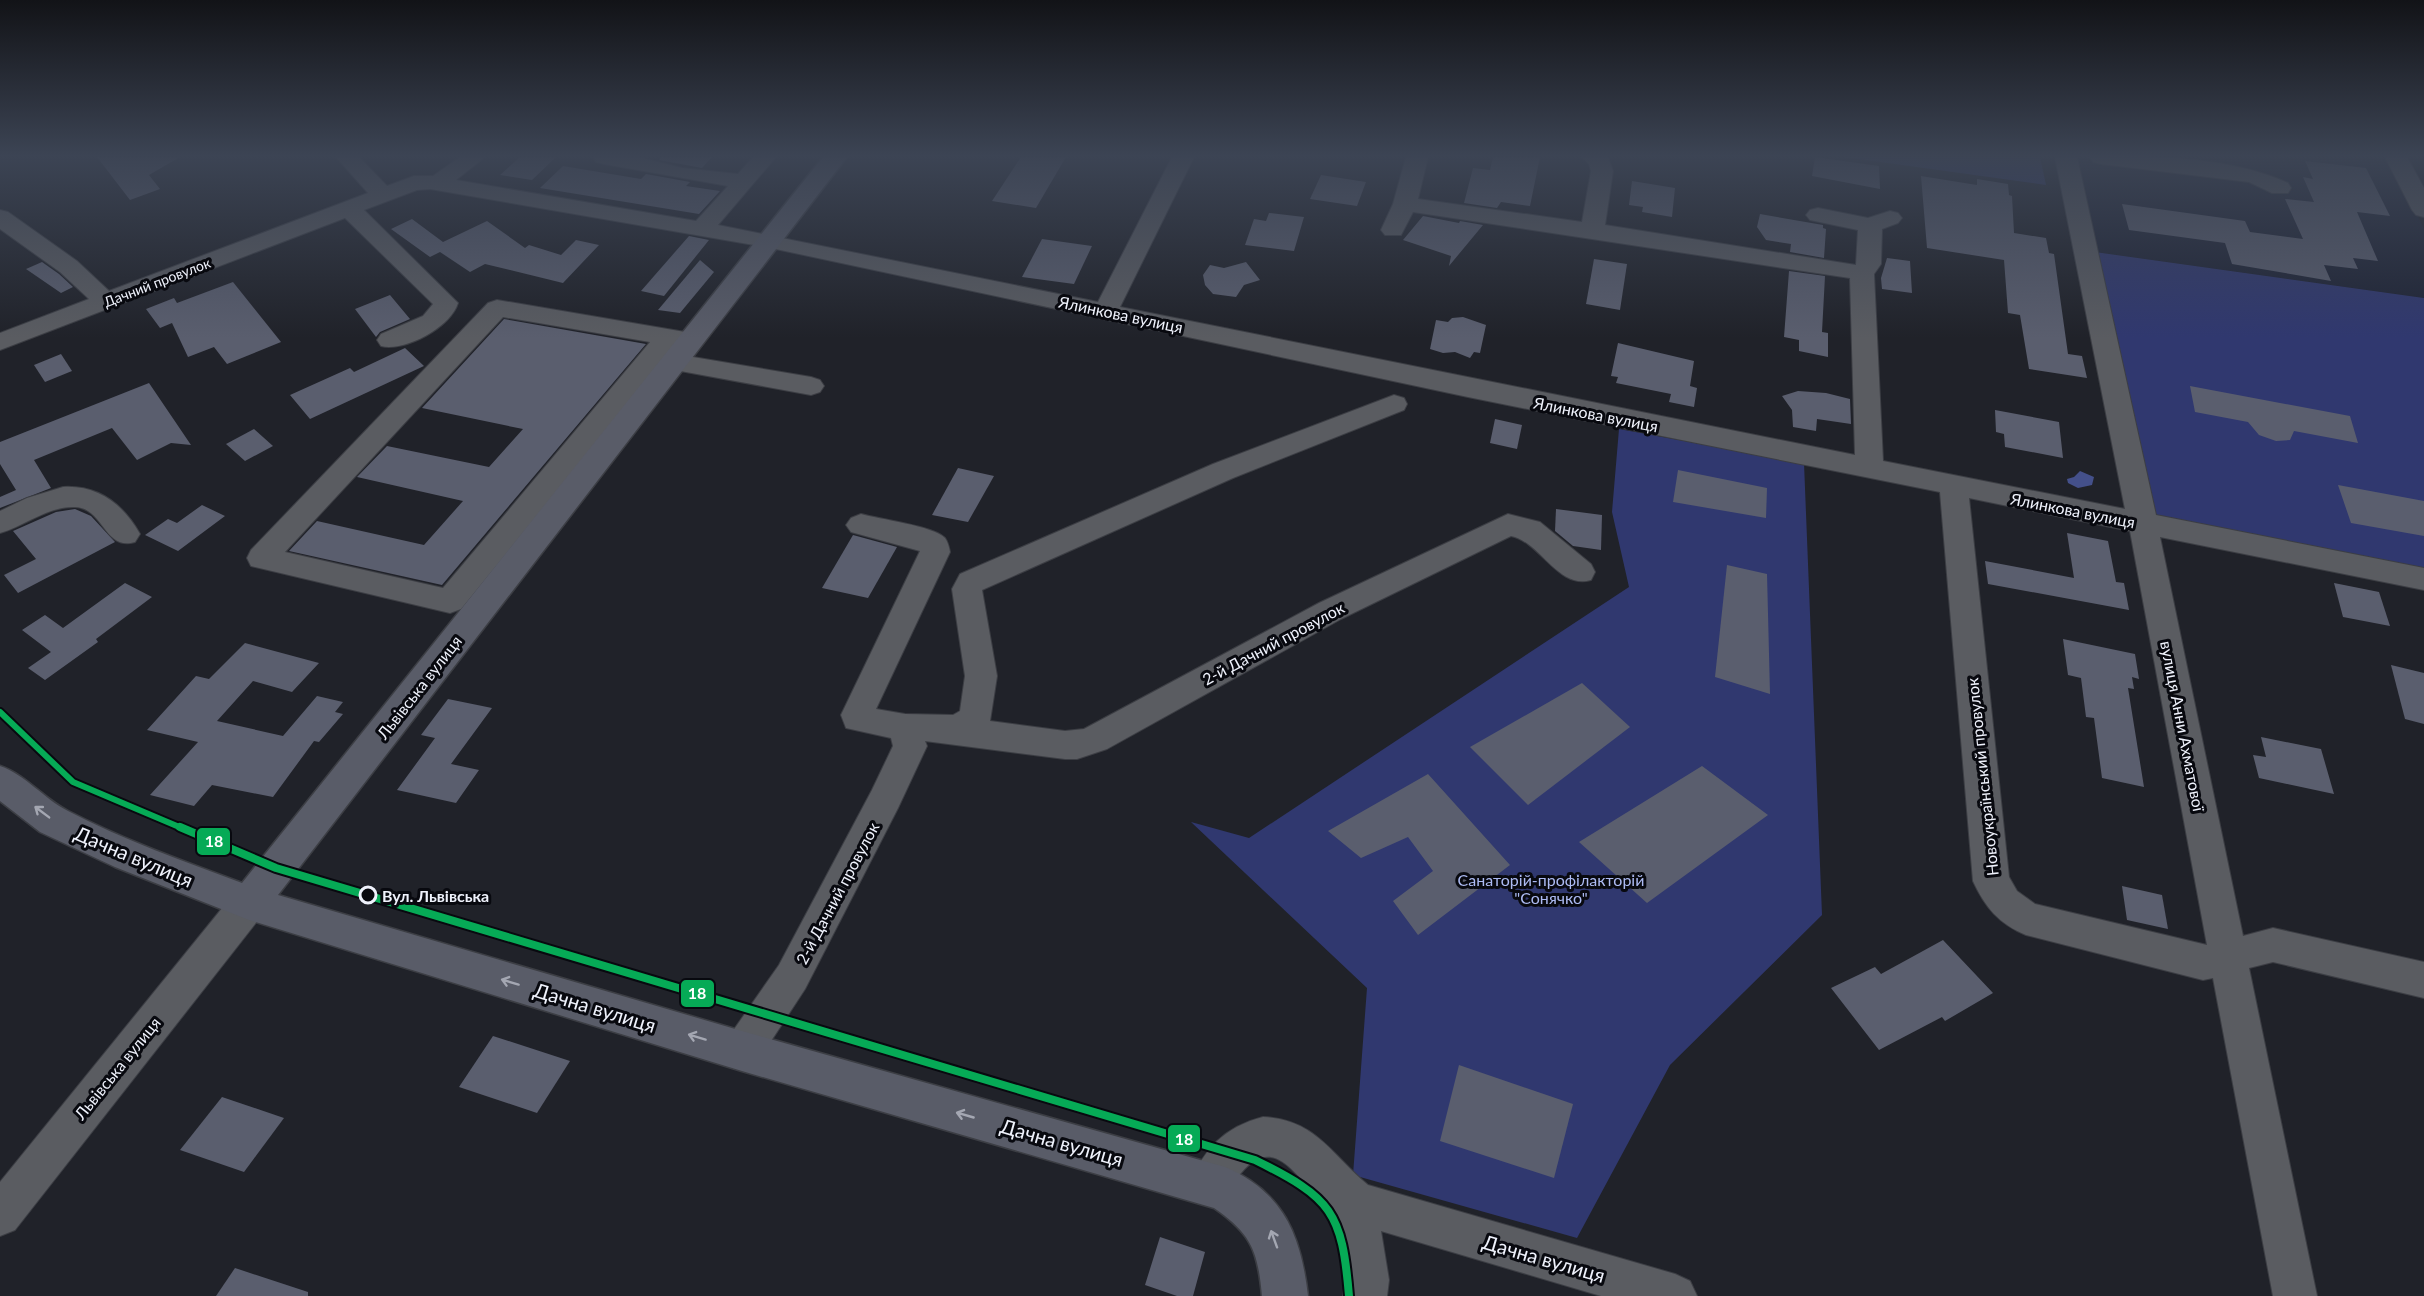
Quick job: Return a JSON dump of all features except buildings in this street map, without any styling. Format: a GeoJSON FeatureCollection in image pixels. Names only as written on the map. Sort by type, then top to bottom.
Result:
{"type":"FeatureCollection","features":[{"type":"Feature","properties":{"kind":"main road","name":"Львівська вулиця"},"geometry":{"type":"LineString","coordinates":[[249,903],[678,347],[789,217]]}},
{"type":"Feature","properties":{"kind":"main road","name":"Дачна вулиця"},"geometry":{"type":"LineString","coordinates":[[4,790],[53,821],[128,856],[249,903],[742,1051],[1225,1189],[1249,1204],[1270,1228],[1281,1259],[1285,1296]]}},
{"type":"Feature","properties":{"kind":"street"},"geometry":{"type":"LineString","coordinates":[[1,217],[15,231],[62,260],[94,288],[104,302]]}},
{"type":"Feature","properties":{"kind":"street","name":"Дачний провулок"},"geometry":{"type":"LineString","coordinates":[[0,342],[323,217]]}},
{"type":"Feature","properties":{"kind":"street"},"geometry":{"type":"LineString","coordinates":[[358,217],[446,303],[442,314],[435,320],[390,340]]}},
{"type":"Feature","properties":{"kind":"street","name":"Дачний провулок"},"geometry":{"type":"LineString","coordinates":[[642,217],[771,241]]}},
{"type":"Feature","properties":{"kind":"street"},"geometry":{"type":"LineString","coordinates":[[704,228],[713,217]]}},
{"type":"Feature","properties":{"kind":"street"},"geometry":{"type":"LineString","coordinates":[[1106,310],[1153,217]]}},
{"type":"Feature","properties":{"kind":"street"},"geometry":{"type":"LineString","coordinates":[[1393,230],[1399,217]]}},
{"type":"Feature","properties":{"kind":"street"},"geometry":{"type":"LineString","coordinates":[[1502,217],[1862,273]]}},
{"type":"Feature","properties":{"kind":"street"},"geometry":{"type":"LineString","coordinates":[[1592,230],[1594,217]]}},
{"type":"Feature","properties":{"kind":"street"},"geometry":{"type":"LineString","coordinates":[[1844,217],[1880,221],[1869,264],[1862,273],[1869,469]]}},
{"type":"Feature","properties":{"kind":"street","name":"вулиця Анни Ахматової"},"geometry":{"type":"LineString","coordinates":[[2079,217],[2143,524],[2295,1296]]}},
{"type":"Feature","properties":{"kind":"street","name":"Ялинкова вулиця"},"geometry":{"type":"LineString","coordinates":[[771,241],[1468,388],[2424,579]]}},
{"type":"Feature","properties":{"kind":"street"},"geometry":{"type":"LineString","coordinates":[[678,347],[450,601],[262,558],[497,308],[678,347],[811,386]]}},
{"type":"Feature","properties":{"kind":"street","name":"2-й Дачний провулок"},"geometry":{"type":"LineString","coordinates":[[861,525],[934,545],[935,552],[857,715],[858,719],[905,727],[959,729],[968,725],[975,718],[981,676],[967,588],[971,582],[1223,471],[1394,404]]}},
{"type":"Feature","properties":{"kind":"street","name":"Новоукраїнський провулок"},"geometry":{"type":"LineString","coordinates":[[1954,486],[1991,881],[2004,902],[2026,918],[2203,963],[2273,945],[2424,980]]}},
{"type":"Feature","properties":{"kind":"street"},"geometry":{"type":"LineString","coordinates":[[0,523],[58,498],[83,496],[101,506],[125,534]]}},
{"type":"Feature","properties":{"kind":"street","name":"2-й Дачний провулок"},"geometry":{"type":"LineString","coordinates":[[949,729],[1065,745],[1086,742],[1330,611],[1508,525],[1530,529],[1580,572]]}},
{"type":"Feature","properties":{"kind":"street","name":"2-й Дачний провулок"},"geometry":{"type":"LineString","coordinates":[[742,1051],[792,977],[886,798],[910,746],[905,727]]}},
{"type":"Feature","properties":{"kind":"street","name":"Львівська вулиця"},"geometry":{"type":"LineString","coordinates":[[0,1215],[249,903]]}},
{"type":"Feature","properties":{"kind":"street","name":"Дачна вулиця"},"geometry":{"type":"LineString","coordinates":[[1210,1185],[1219,1164],[1243,1143],[1260,1138],[1278,1139],[1294,1144],[1310,1154],[1330,1181],[1356,1203],[1675,1296]]}},
{"type":"Feature","properties":{"kind":"street"},"geometry":{"type":"LineString","coordinates":[[1356,1203],[1368,1280],[1365,1296]]}},
{"type":"Feature","properties":{"kind":"shaded area"},"geometry":{"type":"Polygon","coordinates":[[[2087,217],[2419,217],[2424,229],[2424,298],[2095,252],[2087,217]]]}},
{"type":"Feature","properties":{"kind":"shaded area"},"geometry":{"type":"Polygon","coordinates":[[[2080,471],[2094,477],[2092,485],[2078,488],[2068,483],[2067,479],[2074,477],[2080,471]]]}},
{"type":"Feature","properties":{"kind":"green space"},"geometry":{"type":"Polygon","coordinates":[[[2095,252],[2424,298],[2424,572],[2156,525],[2095,252]]]}},
{"type":"Feature","properties":{"kind":"green space","name":"Санаторій-профілакторій \"Сонячко\""},"geometry":{"type":"Polygon","coordinates":[[[1619,429],[1804,463],[1822,915],[1670,1065],[1577,1238],[1353,1175],[1367,988],[1191,822],[1249,838],[1629,587],[1612,512],[1619,429]]]}},
{"type":"Feature","properties":{"kind":"transit line","name":"18"},"geometry":{"type":"LineString","coordinates":[[0,712],[73,782],[276,868],[1255,1160],[1296,1182],[1330,1212],[1338,1225],[1345,1247],[1349,1296]]}},
{"type":"Feature","properties":{"kind":"place","name":"Вул. Львівська"},"geometry":{"type":"Point","coordinates":[368,895]}}]}
